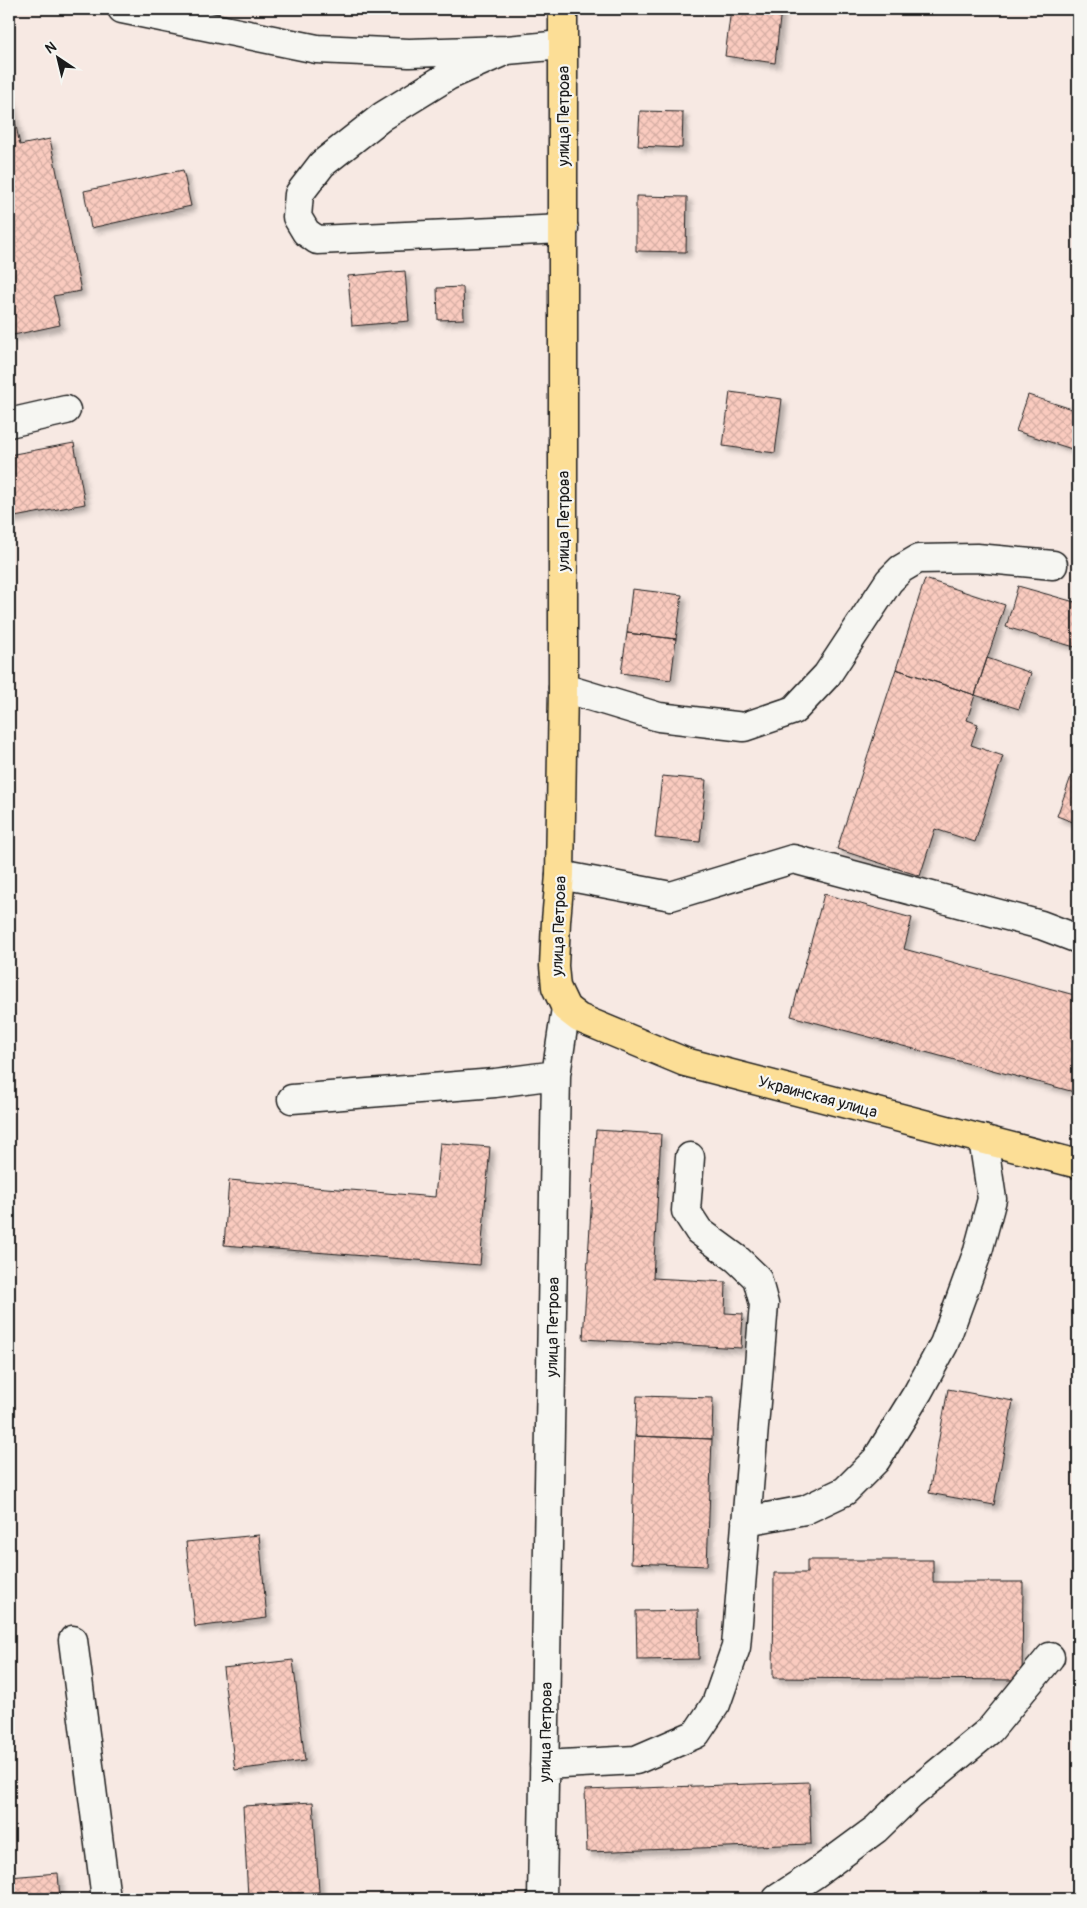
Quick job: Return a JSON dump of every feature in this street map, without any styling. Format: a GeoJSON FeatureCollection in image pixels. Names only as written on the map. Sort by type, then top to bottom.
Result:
{"type":"FeatureCollection","features":[{"type":"Feature","properties":{"kind":"main road","name":"улица Петрова"},"geometry":{"type":"LineString","coordinates":[[563,9],[563,688],[560,875],[554,966],[556,987],[566,1008]]}},
{"type":"Feature","properties":{"kind":"main road","name":"Украинская улица"},"geometry":{"type":"LineString","coordinates":[[566,1008],[579,1018],[685,1062],[1078,1164]]}},
{"type":"Feature","properties":{"kind":"lane"},"geometry":{"type":"LineString","coordinates":[[122,9],[317,49],[409,53],[507,50],[562,45]]}},
{"type":"Feature","properties":{"kind":"lane"},"geometry":{"type":"LineString","coordinates":[[507,50],[440,81],[383,116],[322,164],[299,194],[297,217],[306,232],[317,240],[564,229]]}},
{"type":"Feature","properties":{"kind":"lane"},"geometry":{"type":"LineString","coordinates":[[9,423],[66,410]]}},
{"type":"Feature","properties":{"kind":"lane"},"geometry":{"type":"LineString","coordinates":[[563,688],[659,717],[744,727],[794,710],[827,675],[890,581],[901,569],[918,560],[977,558],[1053,565]]}},
{"type":"Feature","properties":{"kind":"lane"},"geometry":{"type":"LineString","coordinates":[[560,875],[671,896],[793,859],[1041,925],[1078,939]]}},
{"type":"Feature","properties":{"kind":"lane","name":"улица Петрова"},"geometry":{"type":"LineString","coordinates":[[542,1899],[556,1075],[566,1008]]}},
{"type":"Feature","properties":{"kind":"lane"},"geometry":{"type":"LineString","coordinates":[[292,1099],[494,1083],[556,1075]]}},
{"type":"Feature","properties":{"kind":"lane"},"geometry":{"type":"LineString","coordinates":[[746,1521],[805,1510],[845,1492],[876,1460],[918,1392],[944,1344],[978,1251],[992,1199],[983,1139]]}},
{"type":"Feature","properties":{"kind":"lane"},"geometry":{"type":"LineString","coordinates":[[544,1766],[636,1760],[696,1734],[716,1704],[736,1647],[764,1304],[757,1278],[736,1258],[699,1230],[686,1211],[690,1157]]}},
{"type":"Feature","properties":{"kind":"lane"},"geometry":{"type":"LineString","coordinates":[[74,1640],[106,1899]]}},
{"type":"Feature","properties":{"kind":"lane"},"geometry":{"type":"LineString","coordinates":[[777,1899],[815,1874],[876,1829],[910,1794],[990,1730],[1050,1657]]}},
{"type":"Feature","properties":{"kind":"building"},"geometry":{"type":"Polygon","coordinates":[[[731,9],[781,9],[775,63],[725,56],[731,9]]]}},
{"type":"Feature","properties":{"kind":"building"},"geometry":{"type":"Polygon","coordinates":[[[9,93],[20,145],[50,139],[81,291],[53,296],[60,325],[9,336],[9,93]]]}},
{"type":"Feature","properties":{"kind":"building"},"geometry":{"type":"Polygon","coordinates":[[[640,111],[683,112],[682,148],[638,146],[640,111]]]}},
{"type":"Feature","properties":{"kind":"building"},"geometry":{"type":"Polygon","coordinates":[[[183,170],[191,206],[91,228],[84,191],[183,170]]]}},
{"type":"Feature","properties":{"kind":"building"},"geometry":{"type":"Polygon","coordinates":[[[636,196],[687,197],[686,252],[636,251],[636,196]]]}},
{"type":"Feature","properties":{"kind":"building"},"geometry":{"type":"Polygon","coordinates":[[[405,271],[409,321],[352,326],[348,276],[405,271]]]}},
{"type":"Feature","properties":{"kind":"building"},"geometry":{"type":"Polygon","coordinates":[[[463,287],[464,319],[438,320],[437,288],[463,287]]]}},
{"type":"Feature","properties":{"kind":"building"},"geometry":{"type":"Polygon","coordinates":[[[730,392],[782,399],[775,453],[723,446],[730,392]]]}},
{"type":"Feature","properties":{"kind":"building"},"geometry":{"type":"Polygon","coordinates":[[[1028,395],[1078,411],[1078,451],[1016,431],[1028,395]]]}},
{"type":"Feature","properties":{"kind":"building"},"geometry":{"type":"Polygon","coordinates":[[[74,443],[85,504],[9,518],[9,455],[74,443]]]}},
{"type":"Feature","properties":{"kind":"building"},"geometry":{"type":"Polygon","coordinates":[[[925,579],[1005,605],[975,695],[896,669],[925,579]]]}},
{"type":"Feature","properties":{"kind":"building"},"geometry":{"type":"Polygon","coordinates":[[[1018,586],[1078,603],[1078,648],[1006,627],[1018,586]]]}},
{"type":"Feature","properties":{"kind":"building"},"geometry":{"type":"Polygon","coordinates":[[[632,589],[682,595],[676,639],[627,633],[632,589]]]}},
{"type":"Feature","properties":{"kind":"building"},"geometry":{"type":"Polygon","coordinates":[[[627,633],[676,639],[671,680],[621,673],[627,633]]]}},
{"type":"Feature","properties":{"kind":"building"},"geometry":{"type":"Polygon","coordinates":[[[987,658],[1031,673],[1019,709],[975,695],[987,658]]]}},
{"type":"Feature","properties":{"kind":"building"},"geometry":{"type":"Polygon","coordinates":[[[896,669],[975,695],[967,720],[978,724],[971,745],[1003,756],[975,842],[935,829],[920,876],[837,849],[896,669]]]}},
{"type":"Feature","properties":{"kind":"building"},"geometry":{"type":"Polygon","coordinates":[[[1078,757],[1078,824],[1057,816],[1078,757]]]}},
{"type":"Feature","properties":{"kind":"building"},"geometry":{"type":"Polygon","coordinates":[[[662,776],[706,780],[700,842],[655,838],[662,776]]]}},
{"type":"Feature","properties":{"kind":"building"},"geometry":{"type":"Polygon","coordinates":[[[824,894],[912,918],[904,949],[1078,996],[1078,1093],[791,1016],[824,894]]]}},
{"type":"Feature","properties":{"kind":"building"},"geometry":{"type":"Polygon","coordinates":[[[596,1130],[661,1134],[653,1278],[726,1282],[725,1313],[743,1314],[741,1348],[583,1339],[596,1130]]]}},
{"type":"Feature","properties":{"kind":"building"},"geometry":{"type":"Polygon","coordinates":[[[440,1143],[490,1147],[480,1265],[224,1245],[229,1180],[435,1197],[440,1143]]]}},
{"type":"Feature","properties":{"kind":"building"},"geometry":{"type":"Polygon","coordinates":[[[948,1389],[1013,1401],[994,1505],[929,1493],[948,1389]]]}},
{"type":"Feature","properties":{"kind":"building"},"geometry":{"type":"Polygon","coordinates":[[[637,1396],[713,1398],[712,1439],[635,1436],[637,1396]]]}},
{"type":"Feature","properties":{"kind":"building"},"geometry":{"type":"Polygon","coordinates":[[[635,1436],[712,1439],[707,1566],[631,1563],[635,1436]]]}},
{"type":"Feature","properties":{"kind":"building"},"geometry":{"type":"Polygon","coordinates":[[[259,1535],[267,1618],[195,1627],[186,1542],[259,1535]]]}},
{"type":"Feature","properties":{"kind":"building"},"geometry":{"type":"Polygon","coordinates":[[[807,1560],[933,1560],[933,1582],[1023,1582],[1022,1680],[773,1678],[774,1573],[807,1573],[807,1560]]]}},
{"type":"Feature","properties":{"kind":"building"},"geometry":{"type":"Polygon","coordinates":[[[698,1610],[699,1659],[637,1660],[636,1611],[698,1610]]]}},
{"type":"Feature","properties":{"kind":"building"},"geometry":{"type":"Polygon","coordinates":[[[293,1660],[305,1761],[235,1770],[223,1668],[293,1660]]]}},
{"type":"Feature","properties":{"kind":"building"},"geometry":{"type":"Polygon","coordinates":[[[809,1782],[811,1844],[587,1852],[585,1790],[809,1782]]]}},
{"type":"Feature","properties":{"kind":"building"},"geometry":{"type":"Polygon","coordinates":[[[313,1802],[319,1892],[248,1897],[243,1806],[313,1802]]]}},
{"type":"Feature","properties":{"kind":"building"},"geometry":{"type":"Polygon","coordinates":[[[58,1873],[60,1899],[9,1899],[9,1877],[58,1873]]]}}]}
